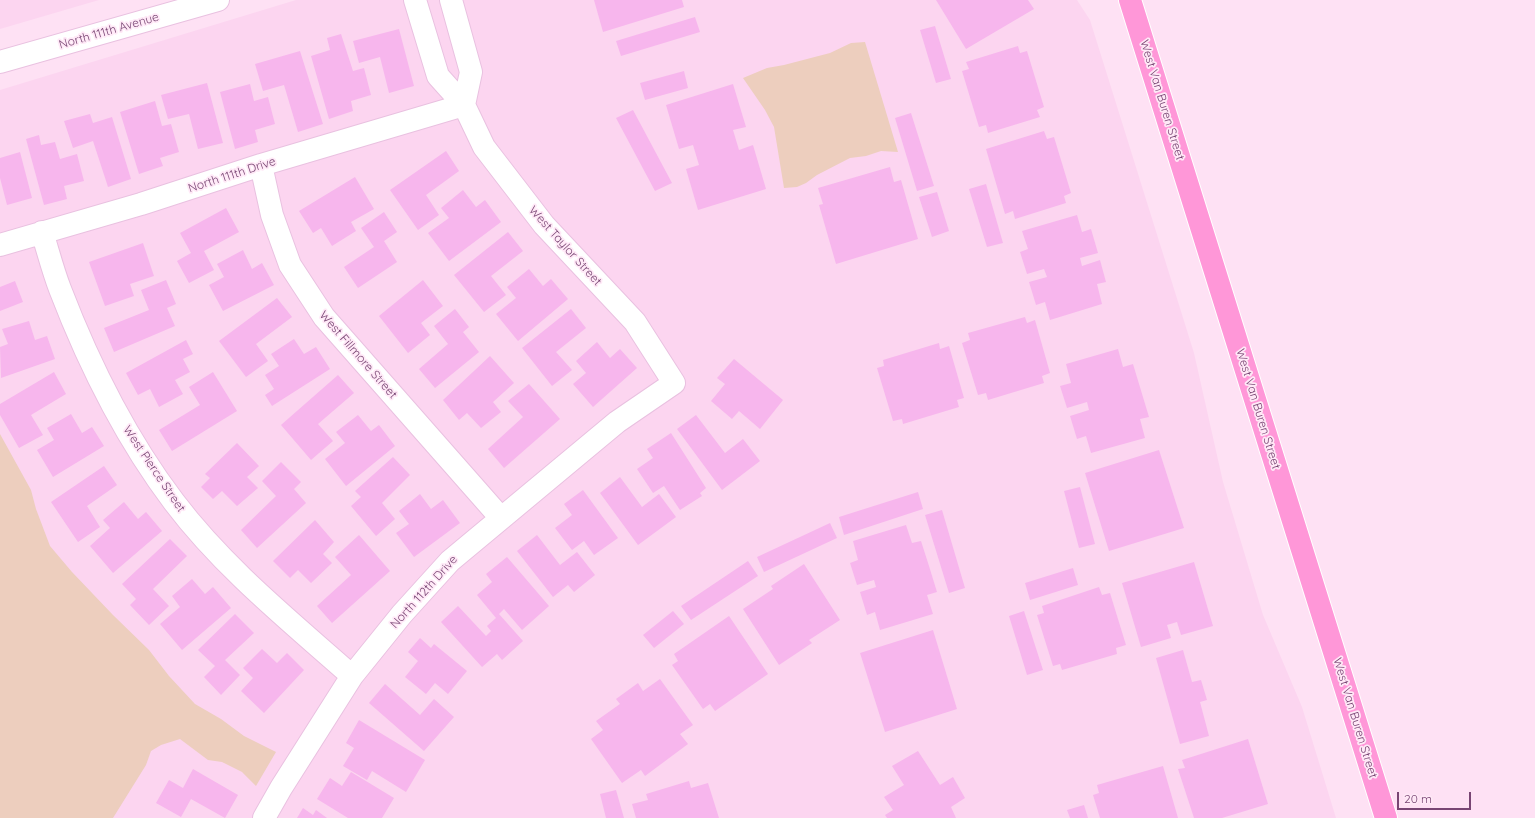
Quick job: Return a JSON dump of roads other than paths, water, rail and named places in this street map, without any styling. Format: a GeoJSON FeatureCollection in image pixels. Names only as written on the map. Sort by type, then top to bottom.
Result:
{"type":"FeatureCollection","features":[{"type":"Feature","properties":{"kind":"main road","name":"West Van Buren Street"},"geometry":{"type":"LineString","coordinates":[[1130,0],[1386,818]]}},
{"type":"Feature","properties":{"kind":"street","name":"North 111th Avenue"},"geometry":{"type":"LineString","coordinates":[[0,62],[218,0]]}},
{"type":"Feature","properties":{"kind":"street","name":"West Taylor Street"},"geometry":{"type":"LineString","coordinates":[[415,0],[438,76],[464,105],[484,147],[544,225],[635,322],[674,383]]}},
{"type":"Feature","properties":{"kind":"street"},"geometry":{"type":"LineString","coordinates":[[451,0],[471,72],[464,105]]}},
{"type":"Feature","properties":{"kind":"street","name":"North 111th Drive"},"geometry":{"type":"LineString","coordinates":[[0,244],[141,204],[464,105]]}},
{"type":"Feature","properties":{"kind":"street","name":"West Fillmore Street"},"geometry":{"type":"LineString","coordinates":[[261,166],[272,215],[290,265],[324,317],[500,518]]}},
{"type":"Feature","properties":{"kind":"street","name":"West Pierce Street"},"geometry":{"type":"LineString","coordinates":[[42,232],[60,288],[94,369],[137,446],[174,502],[210,544],[255,590],[352,676]]}},
{"type":"Feature","properties":{"kind":"street","name":"North 112th Drive"},"geometry":{"type":"LineString","coordinates":[[264,818],[281,788],[352,676],[402,614],[450,561],[617,422],[674,383]]}}]}
